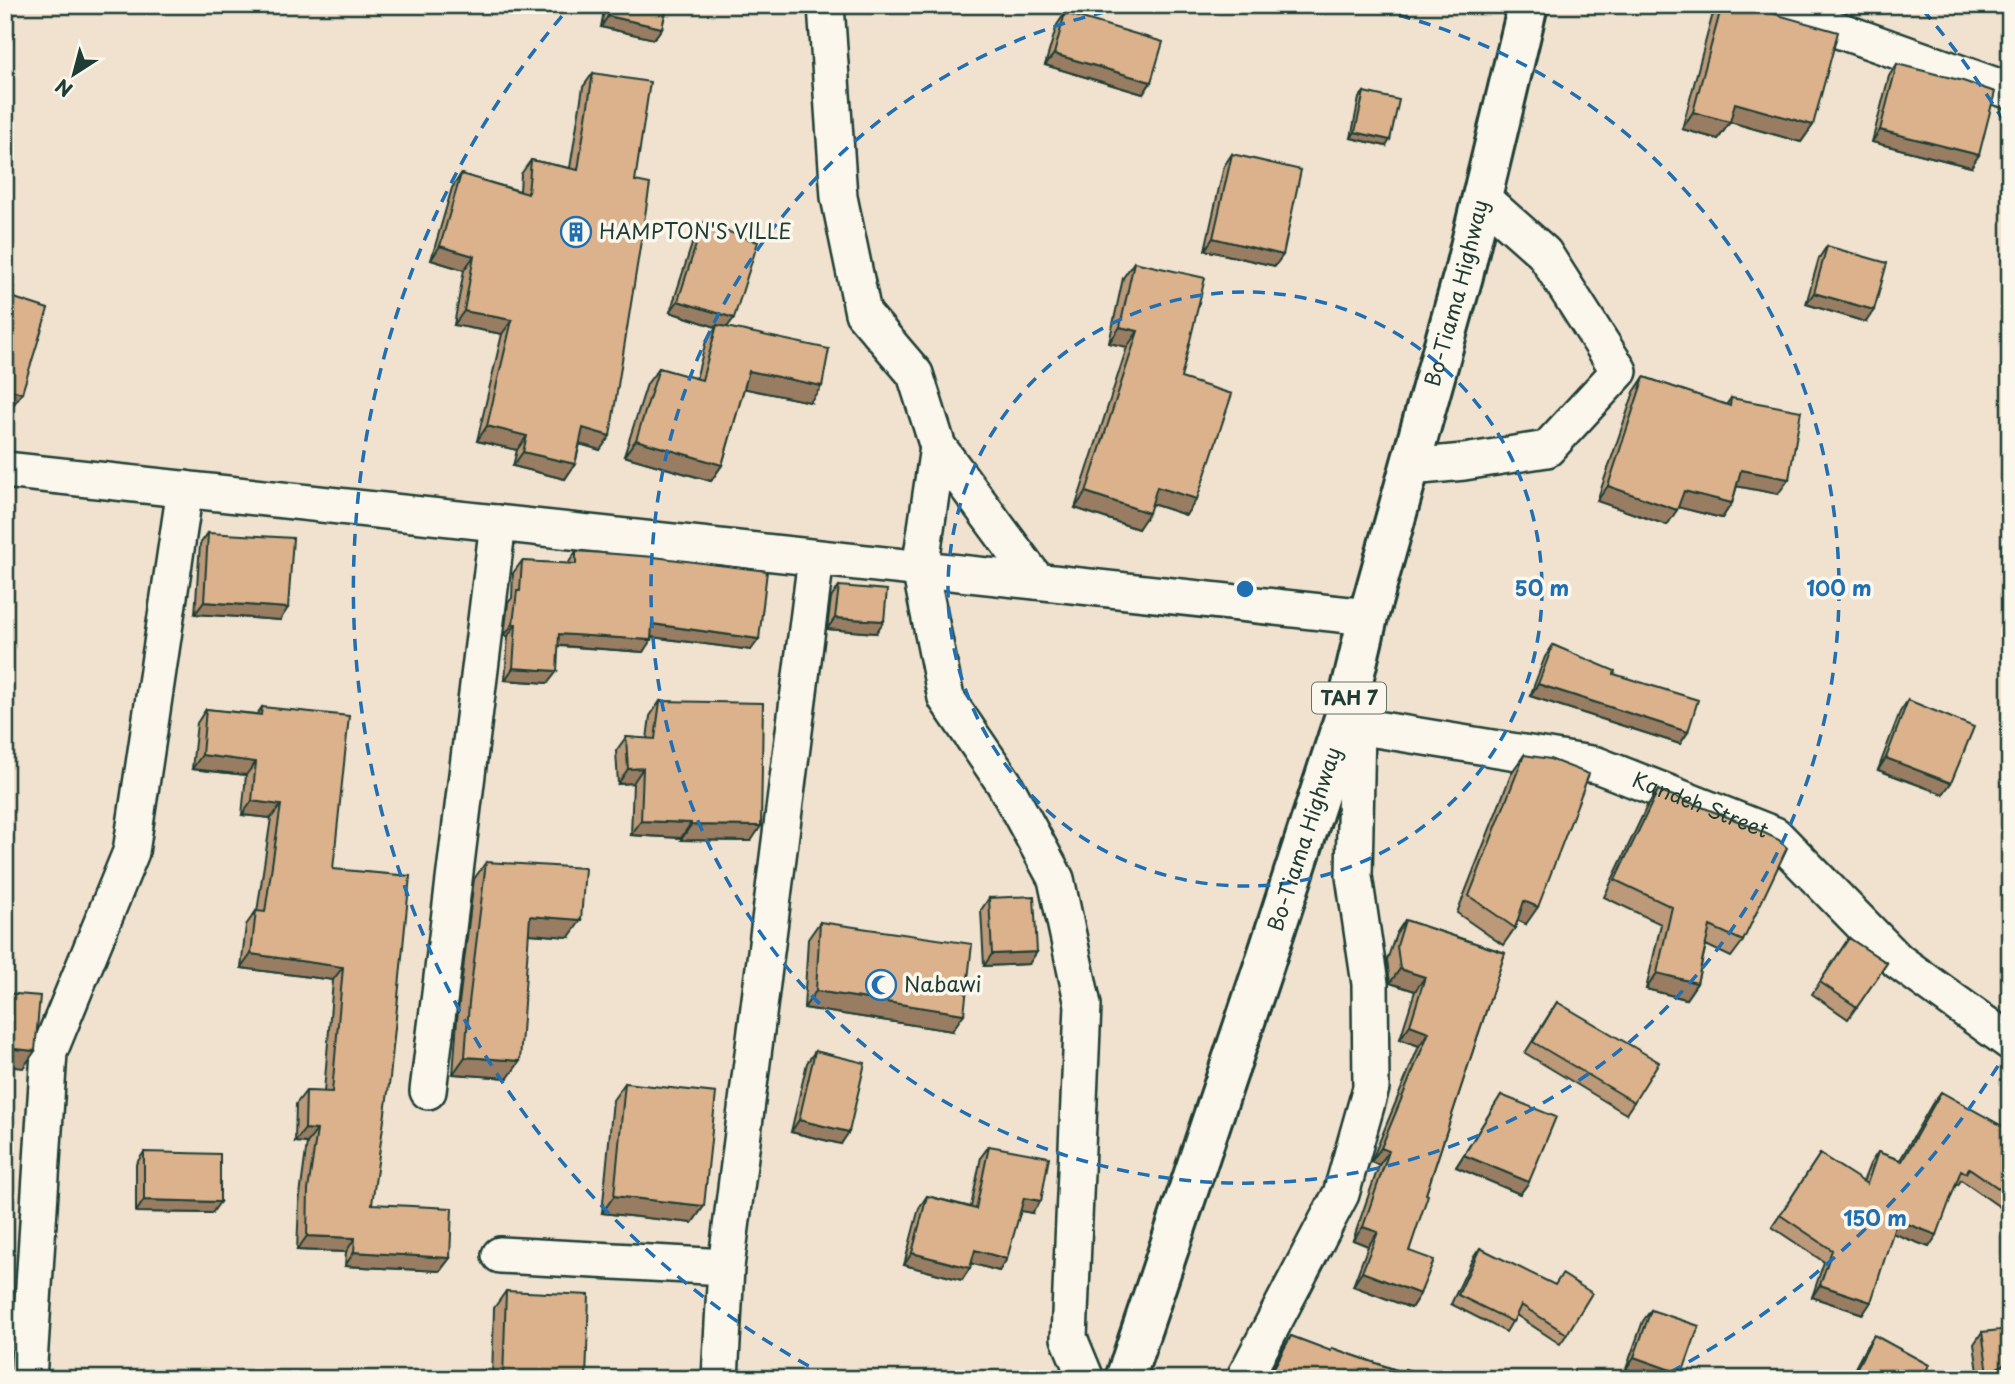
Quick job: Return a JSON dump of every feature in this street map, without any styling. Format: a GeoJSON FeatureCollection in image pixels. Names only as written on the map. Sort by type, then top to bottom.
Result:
{"type":"FeatureCollection","features":[{"type":"Feature","properties":{"kind":"highway","name":"Bo-Tiama Highway"},"geometry":{"type":"LineString","coordinates":[[1125,1379],[1260,978],[1351,720],[1368,617],[1463,276],[1528,5]]}},
{"type":"Feature","properties":{"kind":"street"},"geometry":{"type":"LineString","coordinates":[[826,5],[839,197],[863,313],[915,374],[938,447],[1037,582]]}},
{"type":"Feature","properties":{"kind":"street"},"geometry":{"type":"LineString","coordinates":[[1768,5],[2010,91]]}},
{"type":"Feature","properties":{"kind":"street"},"geometry":{"type":"LineString","coordinates":[[1410,467],[1547,449],[1619,372],[1544,253],[1482,198]]}},
{"type":"Feature","properties":{"kind":"street"},"geometry":{"type":"LineString","coordinates":[[938,447],[920,569],[946,698],[1004,783],[1056,879],[1083,1005],[1069,1338],[1086,1379]]}},
{"type":"Feature","properties":{"kind":"street"},"geometry":{"type":"LineString","coordinates":[[5,470],[1368,617]]}},
{"type":"Feature","properties":{"kind":"street"},"geometry":{"type":"LineString","coordinates":[[20,1365],[49,1052],[131,852],[185,489]]}},
{"type":"Feature","properties":{"kind":"street"},"geometry":{"type":"LineString","coordinates":[[428,1091],[498,523]]}},
{"type":"Feature","properties":{"kind":"street"},"geometry":{"type":"LineString","coordinates":[[720,1379],[726,1267],[816,558]]}},
{"type":"Feature","properties":{"kind":"street"},"geometry":{"type":"LineString","coordinates":[[1244,1379],[1341,1195],[1371,1088],[1370,984],[1354,876],[1351,720]]}},
{"type":"Feature","properties":{"kind":"street","name":"Kandeh Street"},"geometry":{"type":"LineString","coordinates":[[1351,720],[1597,765],[1775,835],[1898,961],[2010,1042]]}},
{"type":"Feature","properties":{"kind":"street"},"geometry":{"type":"LineString","coordinates":[[500,1255],[726,1267]]}},
{"type":"Feature","properties":{"kind":"building"},"geometry":{"type":"Polygon","coordinates":[[[611,5],[667,5],[662,28],[608,16],[611,5]]]}},
{"type":"Feature","properties":{"kind":"building"},"geometry":{"type":"Polygon","coordinates":[[[1722,5],[1743,5],[1838,32],[1813,125],[1735,103],[1730,122],[1693,112],[1722,5]]]}},
{"type":"Feature","properties":{"kind":"building"},"geometry":{"type":"Polygon","coordinates":[[[1065,13],[1163,42],[1151,82],[1054,54],[1065,13]]]}},
{"type":"Feature","properties":{"kind":"building"},"geometry":{"type":"Polygon","coordinates":[[[1897,64],[1995,92],[1979,155],[1880,130],[1897,64]]]}},
{"type":"Feature","properties":{"kind":"building"},"geometry":{"type":"Polygon","coordinates":[[[593,73],[650,82],[635,181],[650,184],[610,436],[583,428],[575,464],[523,452],[527,436],[487,426],[512,320],[464,311],[474,256],[440,246],[461,174],[528,194],[531,160],[578,170],[593,73]]]}},
{"type":"Feature","properties":{"kind":"building"},"geometry":{"type":"Polygon","coordinates":[[[1364,92],[1399,100],[1390,140],[1355,132],[1364,92]]]}},
{"type":"Feature","properties":{"kind":"building"},"geometry":{"type":"Polygon","coordinates":[[[1232,154],[1301,170],[1283,255],[1213,238],[1232,154]]]}},
{"type":"Feature","properties":{"kind":"building"},"geometry":{"type":"Polygon","coordinates":[[[703,223],[758,242],[734,318],[678,301],[703,223]]]}},
{"type":"Feature","properties":{"kind":"building"},"geometry":{"type":"Polygon","coordinates":[[[1827,246],[1887,263],[1874,310],[1814,293],[1827,246]]]}},
{"type":"Feature","properties":{"kind":"building"},"geometry":{"type":"Polygon","coordinates":[[[1134,262],[1205,278],[1181,378],[1232,394],[1197,499],[1157,487],[1149,513],[1086,492],[1138,331],[1120,327],[1134,262]]]}},
{"type":"Feature","properties":{"kind":"building"},"geometry":{"type":"Polygon","coordinates":[[[5,295],[48,309],[22,393],[5,388],[5,295]]]}},
{"type":"Feature","properties":{"kind":"building"},"geometry":{"type":"Polygon","coordinates":[[[717,325],[829,349],[822,386],[749,371],[722,465],[636,440],[659,368],[702,380],[717,325]]]}},
{"type":"Feature","properties":{"kind":"building"},"geometry":{"type":"Polygon","coordinates":[[[1644,377],[1730,406],[1731,398],[1801,411],[1789,479],[1741,470],[1732,503],[1684,491],[1677,510],[1608,486],[1644,377]]]}},
{"type":"Feature","properties":{"kind":"building"},"geometry":{"type":"Polygon","coordinates":[[[208,533],[293,538],[288,608],[204,602],[208,533]]]}},
{"type":"Feature","properties":{"kind":"building"},"geometry":{"type":"Polygon","coordinates":[[[576,551],[654,557],[767,571],[759,639],[652,624],[651,640],[559,634],[557,671],[513,668],[516,624],[513,624],[517,591],[520,591],[522,561],[576,564],[576,551]]]}},
{"type":"Feature","properties":{"kind":"building"},"geometry":{"type":"Polygon","coordinates":[[[839,586],[887,590],[884,621],[835,618],[839,586]]]}},
{"type":"Feature","properties":{"kind":"building"},"geometry":{"type":"Polygon","coordinates":[[[1553,645],[1615,671],[1614,674],[1698,700],[1688,732],[1538,684],[1553,645]]]}},
{"type":"Feature","properties":{"kind":"building"},"geometry":{"type":"Polygon","coordinates":[[[1908,700],[1974,727],[1951,783],[1886,758],[1908,700]]]}},
{"type":"Feature","properties":{"kind":"building"},"geometry":{"type":"Polygon","coordinates":[[[660,701],[763,703],[761,826],[641,821],[643,768],[628,769],[626,737],[655,739],[660,701]]]}},
{"type":"Feature","properties":{"kind":"building"},"geometry":{"type":"Polygon","coordinates":[[[262,707],[349,716],[333,869],[410,876],[390,1078],[372,1204],[452,1208],[450,1258],[354,1252],[355,1238],[307,1236],[308,1190],[317,1130],[305,1129],[306,1091],[332,1092],[343,967],[251,954],[256,911],[265,912],[281,805],[252,801],[256,762],[202,755],[206,709],[261,715],[262,707]]]}},
{"type":"Feature","properties":{"kind":"building"},"geometry":{"type":"Polygon","coordinates":[[[1524,755],[1550,759],[1589,774],[1538,907],[1524,901],[1515,928],[1469,896],[1524,755]]]}},
{"type":"Feature","properties":{"kind":"building"},"geometry":{"type":"Polygon","coordinates":[[[1658,790],[1748,825],[1779,840],[1787,848],[1743,941],[1710,926],[1697,983],[1657,973],[1672,907],[1615,880],[1658,790]]]}},
{"type":"Feature","properties":{"kind":"building"},"geometry":{"type":"Polygon","coordinates":[[[486,862],[585,868],[581,920],[530,916],[520,1061],[465,1057],[486,862]]]}},
{"type":"Feature","properties":{"kind":"building"},"geometry":{"type":"Polygon","coordinates":[[[1034,896],[1037,952],[992,954],[989,898],[1034,896]]]}},
{"type":"Feature","properties":{"kind":"building"},"geometry":{"type":"Polygon","coordinates":[[[1405,920],[1505,953],[1409,1251],[1434,1260],[1420,1294],[1362,1272],[1378,1232],[1363,1227],[1389,1151],[1381,1148],[1429,1032],[1410,1025],[1425,977],[1400,969],[1397,946],[1405,920]]]}},
{"type":"Feature","properties":{"kind":"building","name":"Nabawi"},"geometry":{"type":"Polygon","coordinates":[[[820,922],[972,944],[964,1014],[816,991],[820,922]]]}},
{"type":"Feature","properties":{"kind":"building"},"geometry":{"type":"Polygon","coordinates":[[[1849,938],[1887,963],[1857,1007],[1820,982],[1849,938]]]}},
{"type":"Feature","properties":{"kind":"building"},"geometry":{"type":"Polygon","coordinates":[[[5,993],[40,996],[35,1051],[5,1048],[5,993]]]}},
{"type":"Feature","properties":{"kind":"building"},"geometry":{"type":"Polygon","coordinates":[[[1557,1002],[1659,1062],[1634,1102],[1533,1042],[1557,1002]]]}},
{"type":"Feature","properties":{"kind":"building"},"geometry":{"type":"Polygon","coordinates":[[[815,1051],[865,1063],[849,1132],[799,1120],[815,1051]]]}},
{"type":"Feature","properties":{"kind":"building"},"geometry":{"type":"Polygon","coordinates":[[[625,1083],[716,1093],[704,1206],[614,1196],[625,1083]]]}},
{"type":"Feature","properties":{"kind":"building"},"geometry":{"type":"Polygon","coordinates":[[[1941,1092],[2002,1126],[2010,1115],[2010,1196],[1969,1168],[1966,1173],[1961,1170],[1937,1235],[1897,1220],[1871,1302],[1820,1285],[1832,1250],[1780,1215],[1820,1154],[1867,1184],[1878,1152],[1902,1161],[1941,1092]]]}},
{"type":"Feature","properties":{"kind":"building"},"geometry":{"type":"Polygon","coordinates":[[[1501,1095],[1556,1117],[1529,1182],[1464,1155],[1501,1095]]]}},
{"type":"Feature","properties":{"kind":"building"},"geometry":{"type":"Polygon","coordinates":[[[989,1146],[1049,1157],[1041,1201],[1024,1198],[1007,1259],[975,1250],[970,1268],[912,1253],[927,1196],[976,1209],[989,1146]]]}},
{"type":"Feature","properties":{"kind":"building"},"geometry":{"type":"Polygon","coordinates":[[[144,1152],[220,1154],[220,1202],[144,1200],[144,1152]]]}},
{"type":"Feature","properties":{"kind":"building"},"geometry":{"type":"Polygon","coordinates":[[[1480,1248],[1555,1285],[1562,1274],[1592,1293],[1567,1334],[1521,1305],[1513,1322],[1458,1295],[1480,1248]]]}},
{"type":"Feature","properties":{"kind":"building"},"geometry":{"type":"Polygon","coordinates":[[[506,1291],[589,1295],[586,1379],[503,1379],[506,1291]]]}},
{"type":"Feature","properties":{"kind":"building"},"geometry":{"type":"Polygon","coordinates":[[[1651,1310],[1699,1326],[1682,1374],[1634,1357],[1651,1310]]]}},
{"type":"Feature","properties":{"kind":"building"},"geometry":{"type":"Polygon","coordinates":[[[2010,1329],[2010,1361],[1988,1373],[1982,1332],[2010,1329]]]}},
{"type":"Feature","properties":{"kind":"building"},"geometry":{"type":"Polygon","coordinates":[[[1874,1335],[1929,1365],[1922,1379],[1851,1379],[1874,1335]]]}},
{"type":"Feature","properties":{"kind":"building"},"geometry":{"type":"Polygon","coordinates":[[[1291,1336],[1404,1373],[1405,1369],[1435,1379],[1268,1379],[1291,1336]]]}},
{"type":"Feature","properties":{"kind":"place","name":"HAMPTON'S VILLE"},"geometry":{"type":"Point","coordinates":[576,232]}},
{"type":"Feature","properties":{"kind":"place","name":"Nabawi"},"geometry":{"type":"Point","coordinates":[881,985]}}]}
